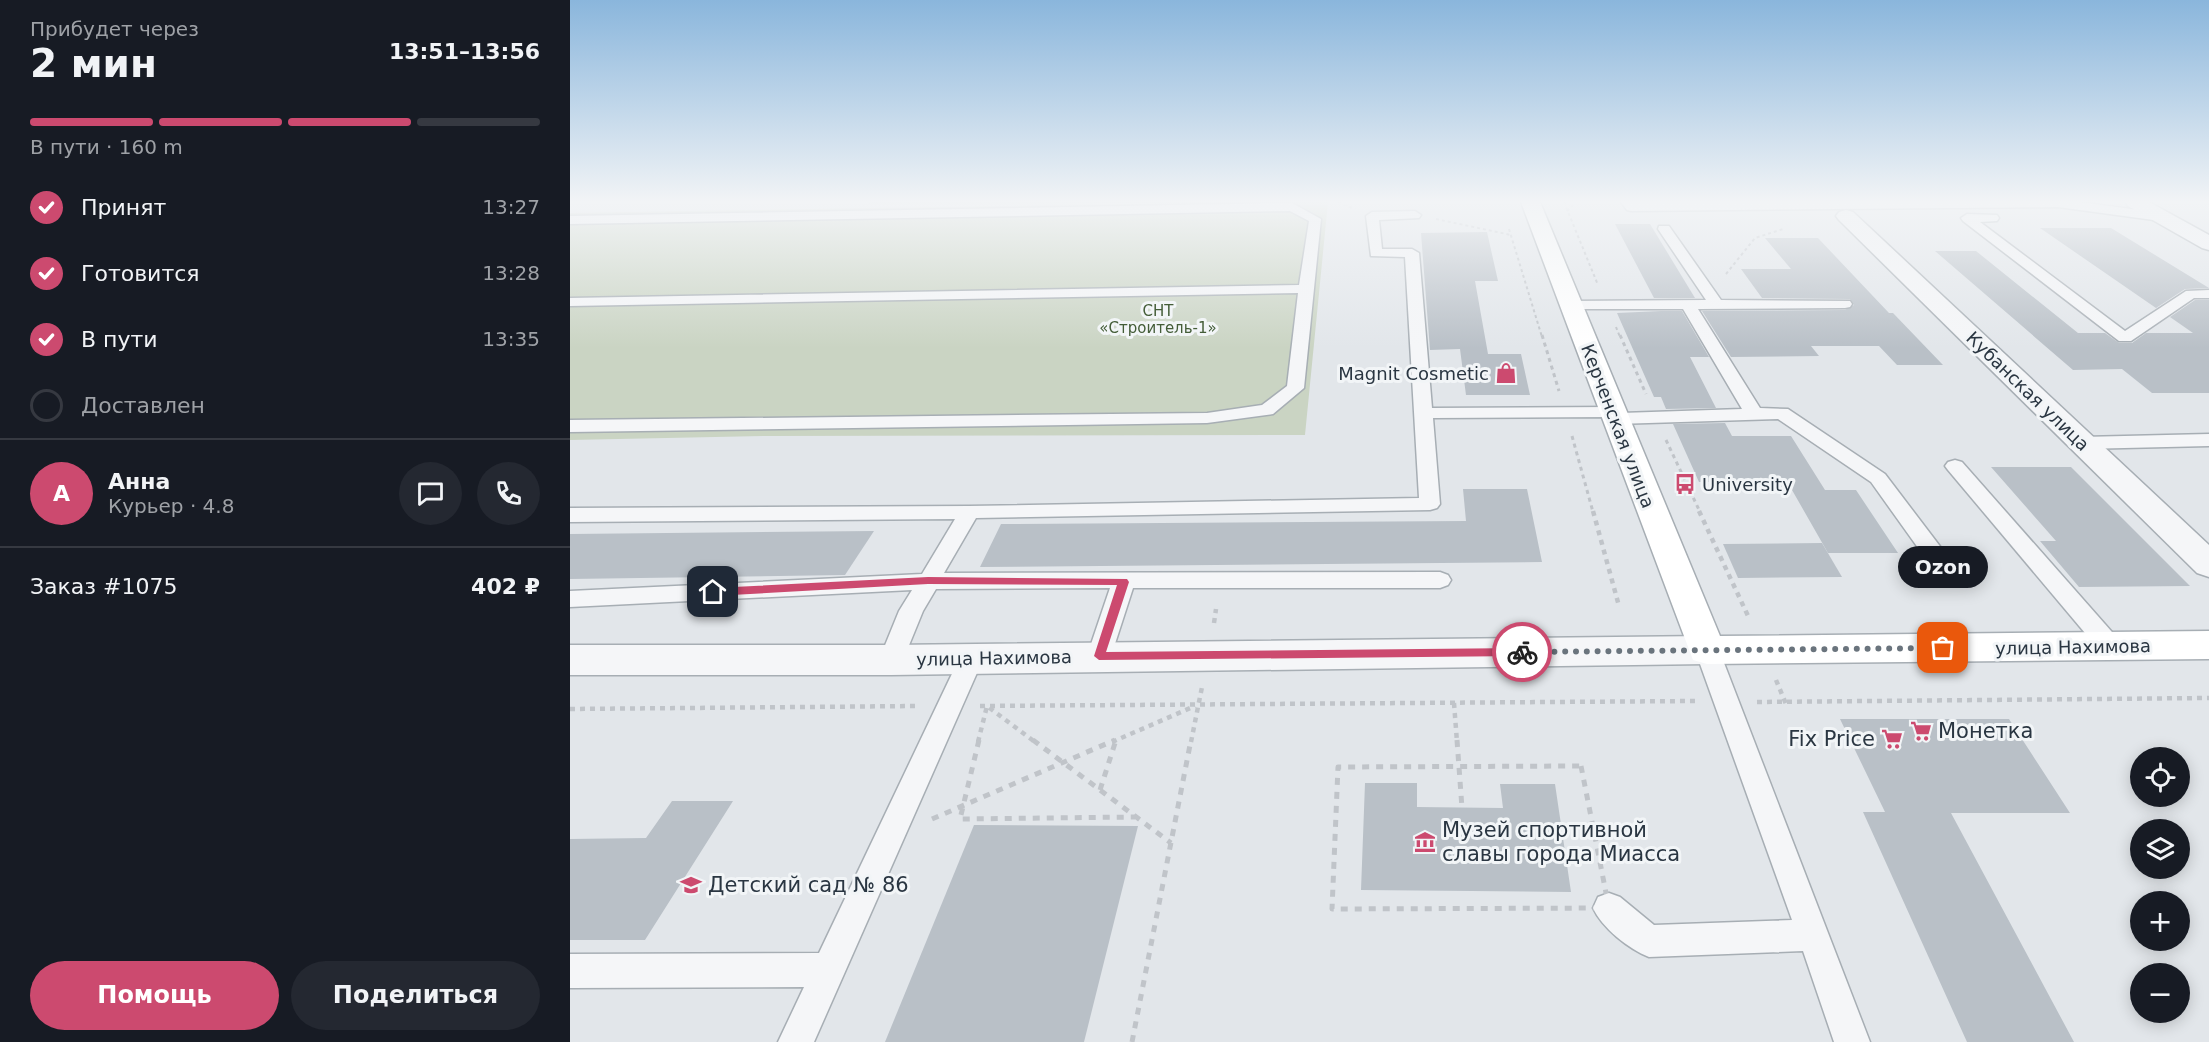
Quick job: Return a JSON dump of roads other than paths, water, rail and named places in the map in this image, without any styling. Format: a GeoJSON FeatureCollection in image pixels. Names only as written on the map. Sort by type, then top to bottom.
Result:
{"type":"FeatureCollection","features":[{"type":"Feature","properties":{"kind":"street","name":"Керченская улица"},"geometry":{"type":"LineString","coordinates":[[1549,251],[1707,650]]}},
{"type":"Feature","properties":{"kind":"street","name":"Кубанская улица"},"geometry":{"type":"LineString","coordinates":[[1882,251],[2209,566]]}},
{"type":"Feature","properties":{"kind":"street","name":"улица Нахимова"},"geometry":{"type":"LineString","coordinates":[[570,660],[891,660],[972,657],[2209,645]]}},
{"type":"Feature","properties":{"kind":"lane"},"geometry":{"type":"LineString","coordinates":[[570,426],[1207,418],[1267,410],[1295,388],[1311,251]]}},
{"type":"Feature","properties":{"kind":"lane"},"geometry":{"type":"LineString","coordinates":[[570,515],[969,512],[1430,504],[1412,252],[1376,253],[1376,251]]}},
{"type":"Feature","properties":{"kind":"lane"},"geometry":{"type":"LineString","coordinates":[[1679,251],[1715,302]]}},
{"type":"Feature","properties":{"kind":"lane"},"geometry":{"type":"LineString","coordinates":[[2010,251],[2125,338],[2191,294],[2209,294]]}},
{"type":"Feature","properties":{"kind":"lane"},"geometry":{"type":"LineString","coordinates":[[570,302],[1306,289]]}},
{"type":"Feature","properties":{"kind":"lane"},"geometry":{"type":"LineString","coordinates":[[1571,305],[1688,305],[1715,302],[1845,304]]}},
{"type":"Feature","properties":{"kind":"lane"},"geometry":{"type":"LineString","coordinates":[[1688,305],[1754,414]]}},
{"type":"Feature","properties":{"kind":"lane"},"geometry":{"type":"LineString","coordinates":[[1423,413],[1565,412],[1656,417],[1782,413],[1878,478],[1934,554]]}},
{"type":"Feature","properties":{"kind":"lane"},"geometry":{"type":"LineString","coordinates":[[2082,443],[2209,440]]}},
{"type":"Feature","properties":{"kind":"lane"},"geometry":{"type":"LineString","coordinates":[[1954,466],[2110,646]]}},
{"type":"Feature","properties":{"kind":"lane"},"geometry":{"type":"LineString","coordinates":[[891,660],[911,611],[969,512]]}},
{"type":"Feature","properties":{"kind":"lane"},"geometry":{"type":"LineString","coordinates":[[570,599],[928,581],[1440,580]]}},
{"type":"Feature","properties":{"kind":"lane"},"geometry":{"type":"LineString","coordinates":[[1099,656],[1124,582]]}},
{"type":"Feature","properties":{"kind":"lane"},"geometry":{"type":"LineString","coordinates":[[1707,650],[1815,935],[1852,1042]]}},
{"type":"Feature","properties":{"kind":"lane"},"geometry":{"type":"LineString","coordinates":[[796,1042],[972,657]]}},
{"type":"Feature","properties":{"kind":"lane"},"geometry":{"type":"LineString","coordinates":[[1610,908],[1649,941],[1815,935]]}},
{"type":"Feature","properties":{"kind":"lane"},"geometry":{"type":"LineString","coordinates":[[570,972],[828,970]]}},
{"type":"Feature","properties":{"kind":"place","name":"Magnit Cosmetic"},"geometry":{"type":"Point","coordinates":[1506,373]}},
{"type":"Feature","properties":{"kind":"place","name":"University"},"geometry":{"type":"Point","coordinates":[1685,484]}},
{"type":"Feature","properties":{"kind":"place","name":"Ozon"},"geometry":{"type":"Point","coordinates":[1943,648]}},
{"type":"Feature","properties":{"kind":"place","name":"Монетка"},"geometry":{"type":"Point","coordinates":[1921,731]}},
{"type":"Feature","properties":{"kind":"place","name":"Fix Price"},"geometry":{"type":"Point","coordinates":[1892,739]}},
{"type":"Feature","properties":{"kind":"place","name":"Музей спортивной славы города Миасса"},"geometry":{"type":"Point","coordinates":[1425,842]}},
{"type":"Feature","properties":{"kind":"place","name":"Детский сад № 86"},"geometry":{"type":"Point","coordinates":[691,885]}},
{"type":"Feature","properties":{"kind":"park label","name":"СНТ «Строитель-1»"},"geometry":{"type":"Point","coordinates":[1158,320]}}]}
